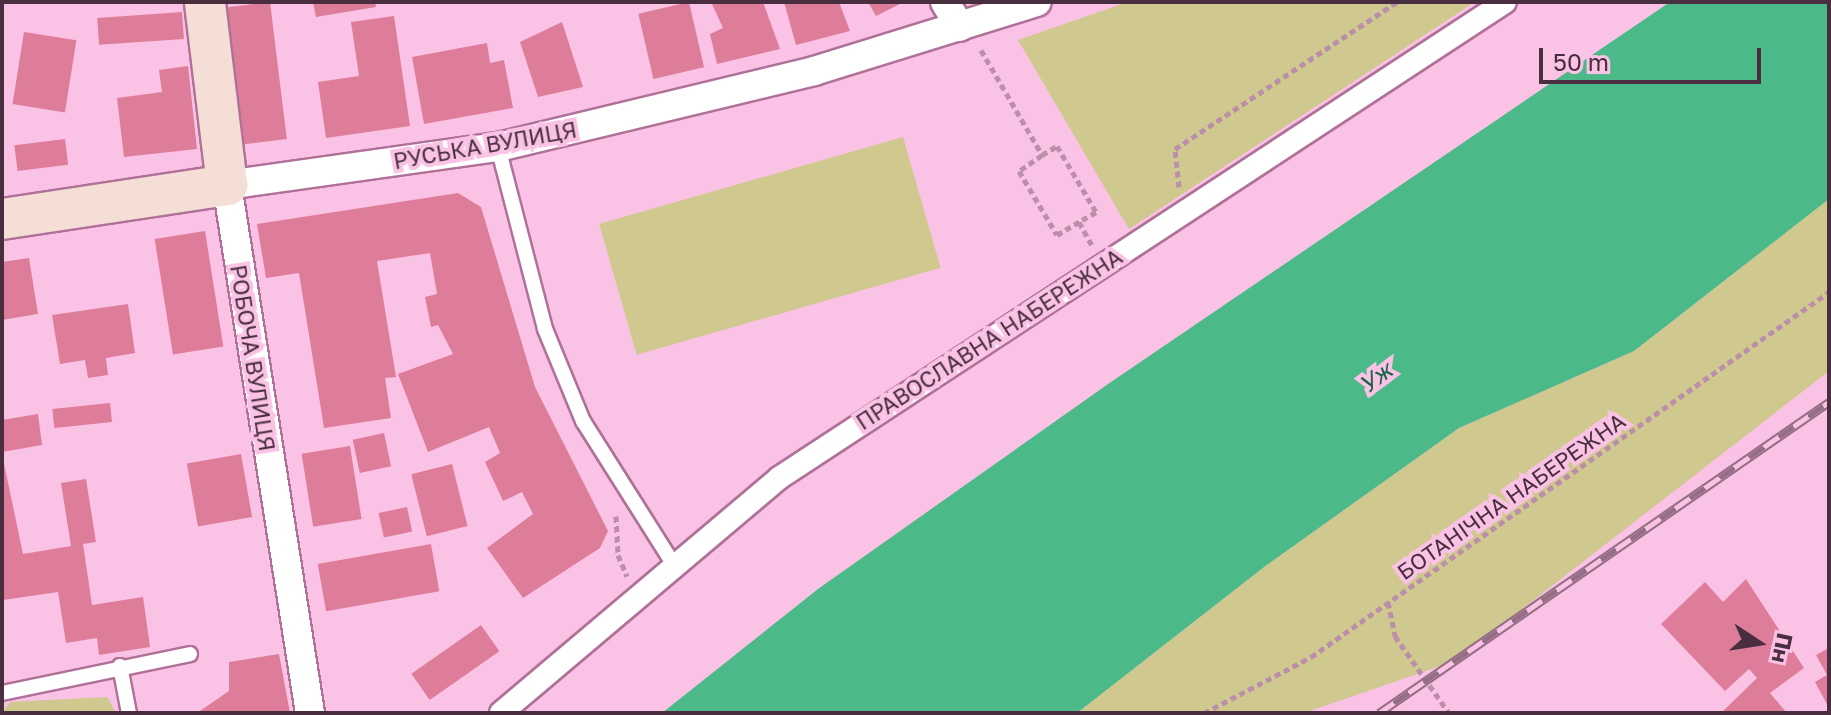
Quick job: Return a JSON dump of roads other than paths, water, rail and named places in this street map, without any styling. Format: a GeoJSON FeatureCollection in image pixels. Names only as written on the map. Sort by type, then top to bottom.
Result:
{"type":"FeatureCollection","features":[{"type":"Feature","properties":{"kind":"main road","name":"РОБОЧА ВУЛИЦЯ"},"geometry":{"type":"LineString","coordinates":[[205,2],[227,185]]}},
{"type":"Feature","properties":{"kind":"main road","name":"РУСЬКА ВУЛИЦЯ"},"geometry":{"type":"LineString","coordinates":[[2,219],[227,185]]}},
{"type":"Feature","properties":{"kind":"street"},"geometry":{"type":"LineString","coordinates":[[945,2],[963,26],[1037,2]]}},
{"type":"Feature","properties":{"kind":"street","name":"ПРАВОСЛАВНА НАБЕРЕЖНА"},"geometry":{"type":"LineString","coordinates":[[501,713],[779,478],[1505,2]]}},
{"type":"Feature","properties":{"kind":"street","name":"РУСЬКА ВУЛИЦЯ"},"geometry":{"type":"LineString","coordinates":[[227,185],[498,147],[814,71],[963,26]]}},
{"type":"Feature","properties":{"kind":"street","name":"РОБОЧА ВУЛИЦЯ"},"geometry":{"type":"LineString","coordinates":[[227,185],[310,713]]}},
{"type":"Feature","properties":{"kind":"lane"},"geometry":{"type":"LineString","coordinates":[[498,147],[545,329],[583,421],[674,565]]}},
{"type":"Feature","properties":{"kind":"lane"},"geometry":{"type":"LineString","coordinates":[[2,693],[120,666],[190,654]]}},
{"type":"Feature","properties":{"kind":"lane"},"geometry":{"type":"LineString","coordinates":[[120,666],[129,713]]}},
{"type":"Feature","properties":{"kind":"water","name":"Уж"},"geometry":{"type":"Polygon","coordinates":[[[1670,2],[1829,2],[1829,199],[1634,351],[1459,428],[1264,567],[1077,713],[662,713],[818,589],[1111,382],[1670,2]]]}},
{"type":"Feature","properties":{"kind":"railway"},"geometry":{"type":"LineString","coordinates":[[1379,713],[1829,402]]}}]}
